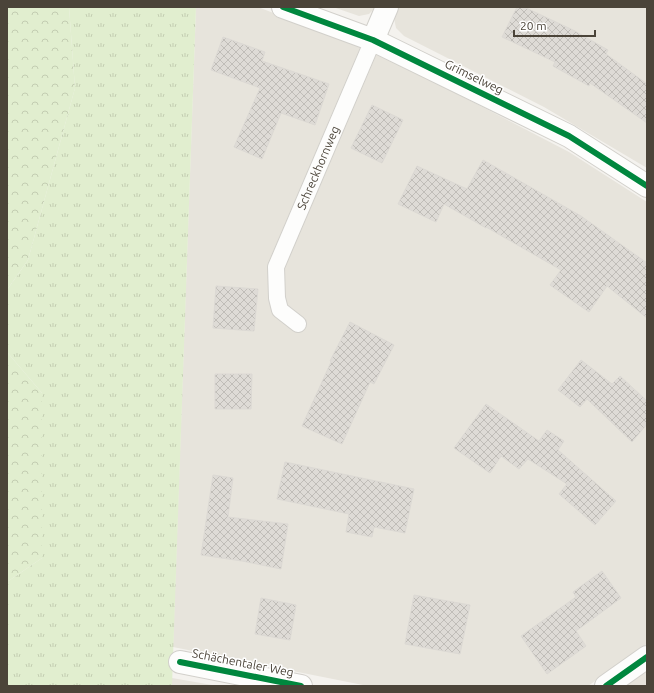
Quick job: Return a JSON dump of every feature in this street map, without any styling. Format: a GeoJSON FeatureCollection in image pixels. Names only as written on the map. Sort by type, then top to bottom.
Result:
{"type":"FeatureCollection","features":[{"type":"Feature","properties":{"kind":"street","name":"Grimselweg"},"geometry":{"type":"LineString","coordinates":[[283,7],[374,40],[569,136],[647,186]]}},
{"type":"Feature","properties":{"kind":"street","name":"Schreckhornweg"},"geometry":{"type":"LineString","coordinates":[[374,40],[387,7]]}},
{"type":"Feature","properties":{"kind":"street"},"geometry":{"type":"LineString","coordinates":[[606,686],[647,657]]}},
{"type":"Feature","properties":{"kind":"street","name":"Schächentaler Weg"},"geometry":{"type":"LineString","coordinates":[[180,662],[301,686]]}},
{"type":"Feature","properties":{"kind":"lane","name":"Schreckhornweg"},"geometry":{"type":"LineString","coordinates":[[298,324],[280,310],[276,298],[276,267],[374,40]]}},
{"type":"Feature","properties":{"kind":"shaded area"},"geometry":{"type":"Polygon","coordinates":[[[196,7],[258,7],[386,57],[569,152],[647,202],[647,644],[588,686],[368,686],[173,647],[196,7]]]}},
{"type":"Feature","properties":{"kind":"shaded area"},"geometry":{"type":"Polygon","coordinates":[[[333,7],[376,7],[369,14],[359,16],[333,7]]]}},
{"type":"Feature","properties":{"kind":"shaded area"},"geometry":{"type":"Polygon","coordinates":[[[397,7],[647,7],[647,168],[544,107],[404,36],[396,28],[394,18],[397,7]]]}},
{"type":"Feature","properties":{"kind":"shaded area"},"geometry":{"type":"Polygon","coordinates":[[[647,669],[647,686],[623,686],[647,669]]]}},
{"type":"Feature","properties":{"kind":"shaded area"},"geometry":{"type":"Polygon","coordinates":[[[172,678],[218,686],[172,686],[172,678]]]}},
{"type":"Feature","properties":{"kind":"green space"},"geometry":{"type":"Polygon","coordinates":[[[7,7],[69,7],[75,88],[28,260],[7,290],[7,7]]]}},
{"type":"Feature","properties":{"kind":"green space"},"geometry":{"type":"Polygon","coordinates":[[[69,7],[196,7],[172,686],[7,686],[7,582],[42,558],[42,393],[7,352],[7,290],[28,260],[75,88],[69,7]]]}},
{"type":"Feature","properties":{"kind":"green space"},"geometry":{"type":"Polygon","coordinates":[[[7,352],[42,393],[42,558],[7,582],[7,352]]]}},
{"type":"Feature","properties":{"kind":"building"},"geometry":{"type":"Polygon","coordinates":[[[517,7],[524,7],[573,30],[608,50],[606,54],[647,84],[647,123],[590,83],[589,86],[553,66],[555,62],[502,37],[517,7]]]}},
{"type":"Feature","properties":{"kind":"building"},"geometry":{"type":"Polygon","coordinates":[[[223,37],[265,52],[262,61],[329,84],[315,125],[281,113],[262,159],[234,147],[260,88],[211,70],[223,37]]]}},
{"type":"Feature","properties":{"kind":"building"},"geometry":{"type":"Polygon","coordinates":[[[372,105],[403,120],[382,163],[351,148],[372,105]]]}},
{"type":"Feature","properties":{"kind":"building"},"geometry":{"type":"Polygon","coordinates":[[[483,160],[581,216],[647,263],[647,318],[607,286],[589,312],[550,285],[561,270],[444,204],[436,222],[398,204],[417,166],[467,189],[483,160]]]}},
{"type":"Feature","properties":{"kind":"building"},"geometry":{"type":"Polygon","coordinates":[[[216,286],[258,289],[254,331],[213,328],[216,286]]]}},
{"type":"Feature","properties":{"kind":"building"},"geometry":{"type":"Polygon","coordinates":[[[350,322],[394,345],[374,384],[370,382],[342,444],[302,426],[331,362],[330,361],[350,322]]]}},
{"type":"Feature","properties":{"kind":"building"},"geometry":{"type":"Polygon","coordinates":[[[581,360],[612,384],[620,376],[647,401],[647,424],[632,442],[587,399],[580,407],[558,390],[581,360]]]}},
{"type":"Feature","properties":{"kind":"building"},"geometry":{"type":"Polygon","coordinates":[[[215,374],[252,374],[251,409],[215,409],[215,374]]]}},
{"type":"Feature","properties":{"kind":"building"},"geometry":{"type":"Polygon","coordinates":[[[486,404],[539,441],[547,430],[564,441],[558,450],[616,501],[595,525],[559,494],[567,484],[528,459],[519,469],[501,456],[490,473],[454,448],[486,404]]]}},
{"type":"Feature","properties":{"kind":"building"},"geometry":{"type":"Polygon","coordinates":[[[285,462],[414,489],[405,533],[374,527],[372,537],[346,532],[349,514],[277,499],[285,462]]]}},
{"type":"Feature","properties":{"kind":"building"},"geometry":{"type":"Polygon","coordinates":[[[213,475],[233,478],[228,517],[288,524],[281,569],[201,555],[213,475]]]}},
{"type":"Feature","properties":{"kind":"building"},"geometry":{"type":"Polygon","coordinates":[[[602,571],[621,598],[576,631],[586,646],[547,674],[521,636],[576,597],[573,592],[602,571]]]}},
{"type":"Feature","properties":{"kind":"building"},"geometry":{"type":"Polygon","coordinates":[[[414,595],[470,605],[460,654],[405,644],[414,595]]]}},
{"type":"Feature","properties":{"kind":"building"},"geometry":{"type":"Polygon","coordinates":[[[261,598],[296,605],[290,640],[255,634],[261,598]]]}},
{"type":"Feature","properties":{"kind":"cycle path"},"geometry":{"type":"LineString","coordinates":[[283,7],[373,40],[569,136],[647,186]]}},
{"type":"Feature","properties":{"kind":"cycle path"},"geometry":{"type":"LineString","coordinates":[[606,686],[647,657]]}},
{"type":"Feature","properties":{"kind":"cycle path"},"geometry":{"type":"LineString","coordinates":[[180,662],[301,686]]}}]}
